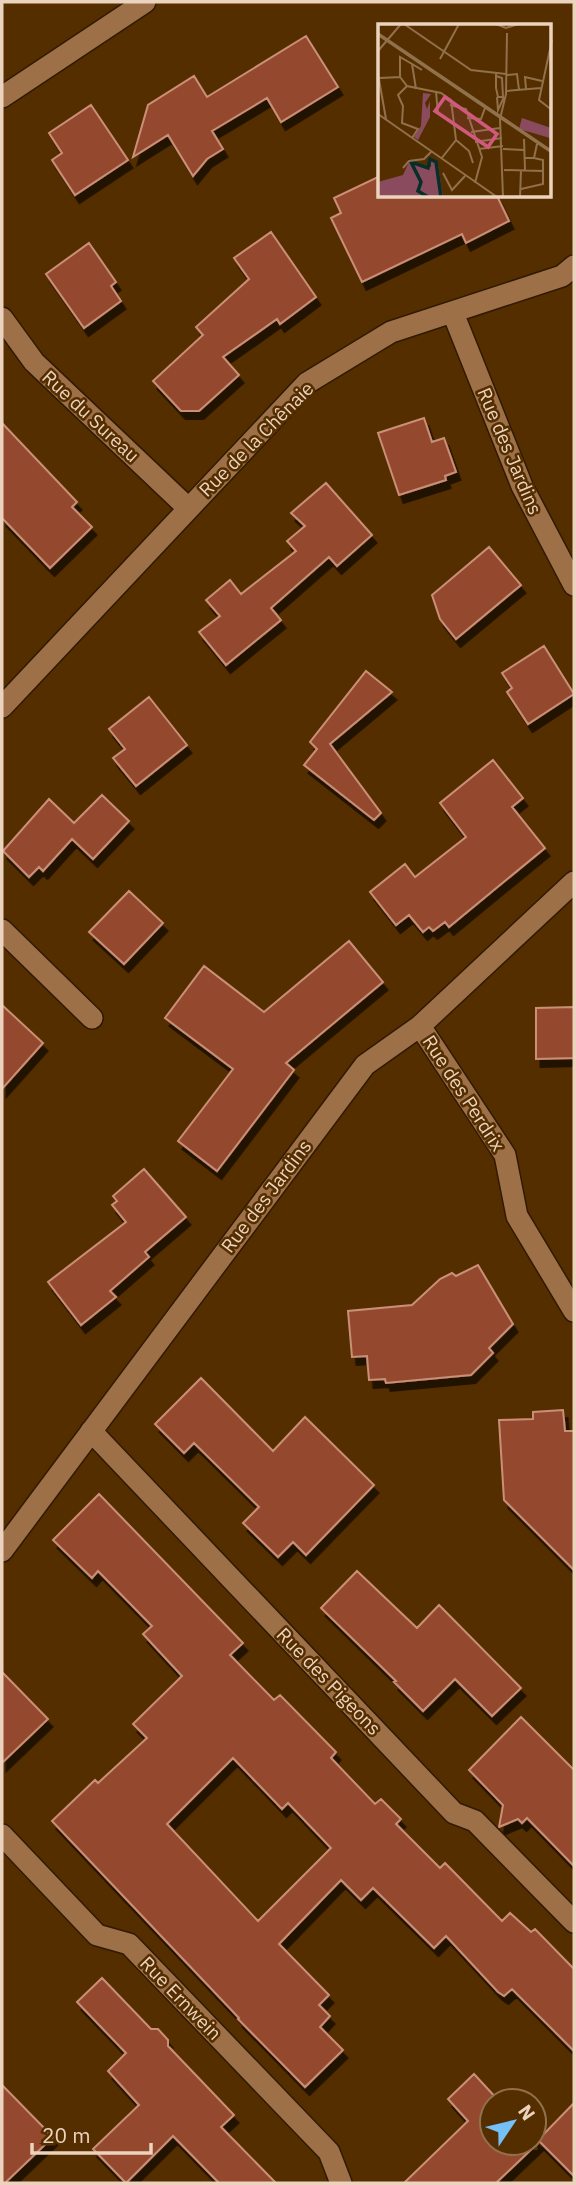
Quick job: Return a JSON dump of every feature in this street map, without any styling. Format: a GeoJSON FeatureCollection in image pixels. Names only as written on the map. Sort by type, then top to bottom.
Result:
{"type":"FeatureCollection","features":[{"type":"Feature","properties":{"kind":"street"},"geometry":{"type":"LineString","coordinates":[[2,97],[145,2]]}},
{"type":"Feature","properties":{"kind":"street","name":"Rue de la Chênaie"},"geometry":{"type":"LineString","coordinates":[[2,706],[307,383],[391,332],[562,276],[574,266]]}},
{"type":"Feature","properties":{"kind":"street","name":"Rue des Jardins"},"geometry":{"type":"LineString","coordinates":[[453,313],[522,486],[574,585]]}},
{"type":"Feature","properties":{"kind":"street","name":"Rue du Sureau"},"geometry":{"type":"LineString","coordinates":[[2,318],[34,362],[188,508]]}},
{"type":"Feature","properties":{"kind":"street","name":"Rue des Jardins"},"geometry":{"type":"LineString","coordinates":[[2,1550],[365,1065],[420,1026],[574,881]]}},
{"type":"Feature","properties":{"kind":"street"},"geometry":{"type":"LineString","coordinates":[[2,930],[92,1018]]}},
{"type":"Feature","properties":{"kind":"street","name":"Rue des Perdrix"},"geometry":{"type":"LineString","coordinates":[[420,1026],[505,1155],[517,1216],[574,1311]]}},
{"type":"Feature","properties":{"kind":"street","name":"Rue des Pigeons"},"geometry":{"type":"LineString","coordinates":[[92,1431],[454,1813],[475,1821],[574,1922]]}},
{"type":"Feature","properties":{"kind":"street","name":"Rue Ernwein"},"geometry":{"type":"LineString","coordinates":[[2,1835],[97,1935],[129,1944],[329,2152],[341,2183]]}},
{"type":"Feature","properties":{"kind":"building"},"geometry":{"type":"Polygon","coordinates":[[[306,36],[338,87],[281,122],[267,98],[212,131],[223,149],[207,159],[193,176],[168,135],[133,157],[148,105],[194,76],[207,97],[306,36]]]}},
{"type":"Feature","properties":{"kind":"building"},"geometry":{"type":"Polygon","coordinates":[[[91,105],[128,160],[75,195],[52,160],[62,153],[49,133],[91,105]]]}},
{"type":"Feature","properties":{"kind":"building"},"geometry":{"type":"Polygon","coordinates":[[[378,177],[378,198],[498,198],[509,221],[466,243],[462,234],[362,282],[331,218],[341,213],[334,198],[378,177]]]}},
{"type":"Feature","properties":{"kind":"building"},"geometry":{"type":"Polygon","coordinates":[[[271,232],[316,297],[280,324],[277,319],[223,357],[239,375],[199,411],[181,411],[153,381],[203,335],[196,327],[249,279],[234,258],[271,232]]]}},
{"type":"Feature","properties":{"kind":"building"},"geometry":{"type":"Polygon","coordinates":[[[89,243],[116,282],[111,286],[121,301],[84,328],[46,274],[89,243]]]}},
{"type":"Feature","properties":{"kind":"building"},"geometry":{"type":"Polygon","coordinates":[[[424,418],[432,442],[444,438],[456,472],[445,476],[446,480],[399,495],[378,433],[424,418]]]}},
{"type":"Feature","properties":{"kind":"building"},"geometry":{"type":"Polygon","coordinates":[[[2,423],[77,502],[72,507],[92,527],[50,568],[2,518],[2,423]]]}},
{"type":"Feature","properties":{"kind":"building"},"geometry":{"type":"Polygon","coordinates":[[[326,483],[372,535],[337,566],[329,557],[271,608],[281,620],[226,665],[199,632],[220,616],[206,600],[230,580],[241,594],[296,551],[287,541],[305,526],[291,513],[326,483]]]}},
{"type":"Feature","properties":{"kind":"building"},"geometry":{"type":"Polygon","coordinates":[[[489,547],[521,585],[456,639],[440,619],[432,595],[489,547]]]}},
{"type":"Feature","properties":{"kind":"building"},"geometry":{"type":"Polygon","coordinates":[[[544,646],[574,694],[528,724],[507,692],[512,688],[502,673],[544,646]]]}},
{"type":"Feature","properties":{"kind":"building"},"geometry":{"type":"Polygon","coordinates":[[[366,671],[392,692],[330,744],[381,813],[374,820],[304,765],[317,749],[310,742],[366,671]]]}},
{"type":"Feature","properties":{"kind":"building"},"geometry":{"type":"Polygon","coordinates":[[[149,697],[187,745],[136,786],[113,758],[125,749],[109,729],[149,697]]]}},
{"type":"Feature","properties":{"kind":"building"},"geometry":{"type":"Polygon","coordinates":[[[493,760],[523,798],[512,807],[545,848],[449,927],[445,922],[433,931],[429,927],[423,932],[409,915],[396,925],[370,892],[405,864],[415,877],[466,837],[440,803],[493,760]]]}},
{"type":"Feature","properties":{"kind":"building"},"geometry":{"type":"Polygon","coordinates":[[[102,795],[129,821],[93,859],[72,839],[43,871],[39,867],[29,877],[3,851],[49,799],[74,823],[102,795]]]}},
{"type":"Feature","properties":{"kind":"building"},"geometry":{"type":"Polygon","coordinates":[[[129,891],[163,923],[124,964],[89,932],[129,891]]]}},
{"type":"Feature","properties":{"kind":"building"},"geometry":{"type":"Polygon","coordinates":[[[349,941],[383,982],[286,1063],[294,1070],[217,1171],[178,1141],[233,1069],[165,1018],[204,966],[264,1012],[349,941]]]}},
{"type":"Feature","properties":{"kind":"building"},"geometry":{"type":"Polygon","coordinates":[[[2,1005],[43,1043],[2,1089],[2,1005]]]}},
{"type":"Feature","properties":{"kind":"building"},"geometry":{"type":"Polygon","coordinates":[[[574,1007],[574,1058],[536,1059],[536,1008],[574,1007]]]}},
{"type":"Feature","properties":{"kind":"building"},"geometry":{"type":"Polygon","coordinates":[[[144,1169],[186,1217],[145,1252],[149,1257],[110,1291],[116,1297],[81,1325],[48,1282],[126,1222],[112,1205],[117,1201],[113,1196],[144,1169]]]}},
{"type":"Feature","properties":{"kind":"building"},"geometry":{"type":"Polygon","coordinates":[[[478,1265],[513,1324],[489,1348],[493,1353],[471,1375],[386,1383],[385,1379],[369,1380],[367,1356],[352,1357],[348,1311],[412,1305],[440,1279],[452,1273],[456,1276],[478,1265]]]}},
{"type":"Feature","properties":{"kind":"building"},"geometry":{"type":"Polygon","coordinates":[[[201,1378],[273,1451],[305,1417],[374,1485],[306,1555],[293,1542],[278,1557],[243,1523],[259,1507],[194,1443],[184,1453],[155,1424],[201,1378]]]}},
{"type":"Feature","properties":{"kind":"building"},"geometry":{"type":"Polygon","coordinates":[[[563,1410],[565,1431],[574,1431],[574,1570],[504,1500],[499,1420],[533,1419],[533,1412],[563,1410]]]}},
{"type":"Feature","properties":{"kind":"building"},"geometry":{"type":"Polygon","coordinates":[[[99,1494],[243,1643],[230,1655],[274,1700],[280,1695],[336,1752],[331,1758],[375,1804],[381,1799],[401,1819],[396,1824],[440,1868],[445,1863],[502,1921],[510,1913],[531,1932],[535,1929],[574,1969],[574,2051],[512,1989],[504,1996],[498,1992],[446,1936],[434,1948],[373,1888],[361,1900],[341,1880],[279,1944],[329,1995],[319,2005],[330,2016],[320,2027],[343,2050],[305,2087],[52,1821],[95,1780],[98,1783],[147,1738],[133,1724],[182,1676],[143,1634],[152,1626],[98,1571],[92,1578],[53,1540],[99,1494]],[[233,1758],[167,1824],[258,1921],[331,1848],[288,1803],[282,1809],[233,1758]]]}},
{"type":"Feature","properties":{"kind":"building"},"geometry":{"type":"Polygon","coordinates":[[[357,1571],[417,1628],[439,1605],[521,1688],[492,1716],[455,1679],[423,1711],[321,1608],[357,1571]]]}},
{"type":"Feature","properties":{"kind":"building"},"geometry":{"type":"Polygon","coordinates":[[[2,1672],[48,1719],[2,1763],[2,1672]]]}},
{"type":"Feature","properties":{"kind":"building"},"geometry":{"type":"Polygon","coordinates":[[[521,1717],[574,1770],[574,1866],[527,1818],[522,1823],[518,1819],[499,1827],[503,1805],[469,1770],[521,1717]]]}},
{"type":"Feature","properties":{"kind":"building"},"geometry":{"type":"Polygon","coordinates":[[[102,1978],[151,2029],[158,2029],[168,2040],[168,2046],[234,2115],[221,2127],[276,2183],[219,2183],[173,2136],[126,2183],[93,2149],[139,2105],[108,2071],[126,2053],[77,2002],[102,1978]]]}},
{"type":"Feature","properties":{"kind":"building"},"geometry":{"type":"Polygon","coordinates":[[[474,2074],[486,2087],[478,2087],[478,2157],[523,2157],[496,2183],[404,2183],[468,2121],[448,2099],[474,2074]]]}},
{"type":"Feature","properties":{"kind":"building"},"geometry":{"type":"Polygon","coordinates":[[[2,2085],[53,2137],[5,2183],[2,2183],[2,2085]]]}},
{"type":"Feature","properties":{"kind":"building"},"geometry":{"type":"Polygon","coordinates":[[[574,2103],[574,2176],[548,2150],[548,2130],[574,2103]]]}}]}
